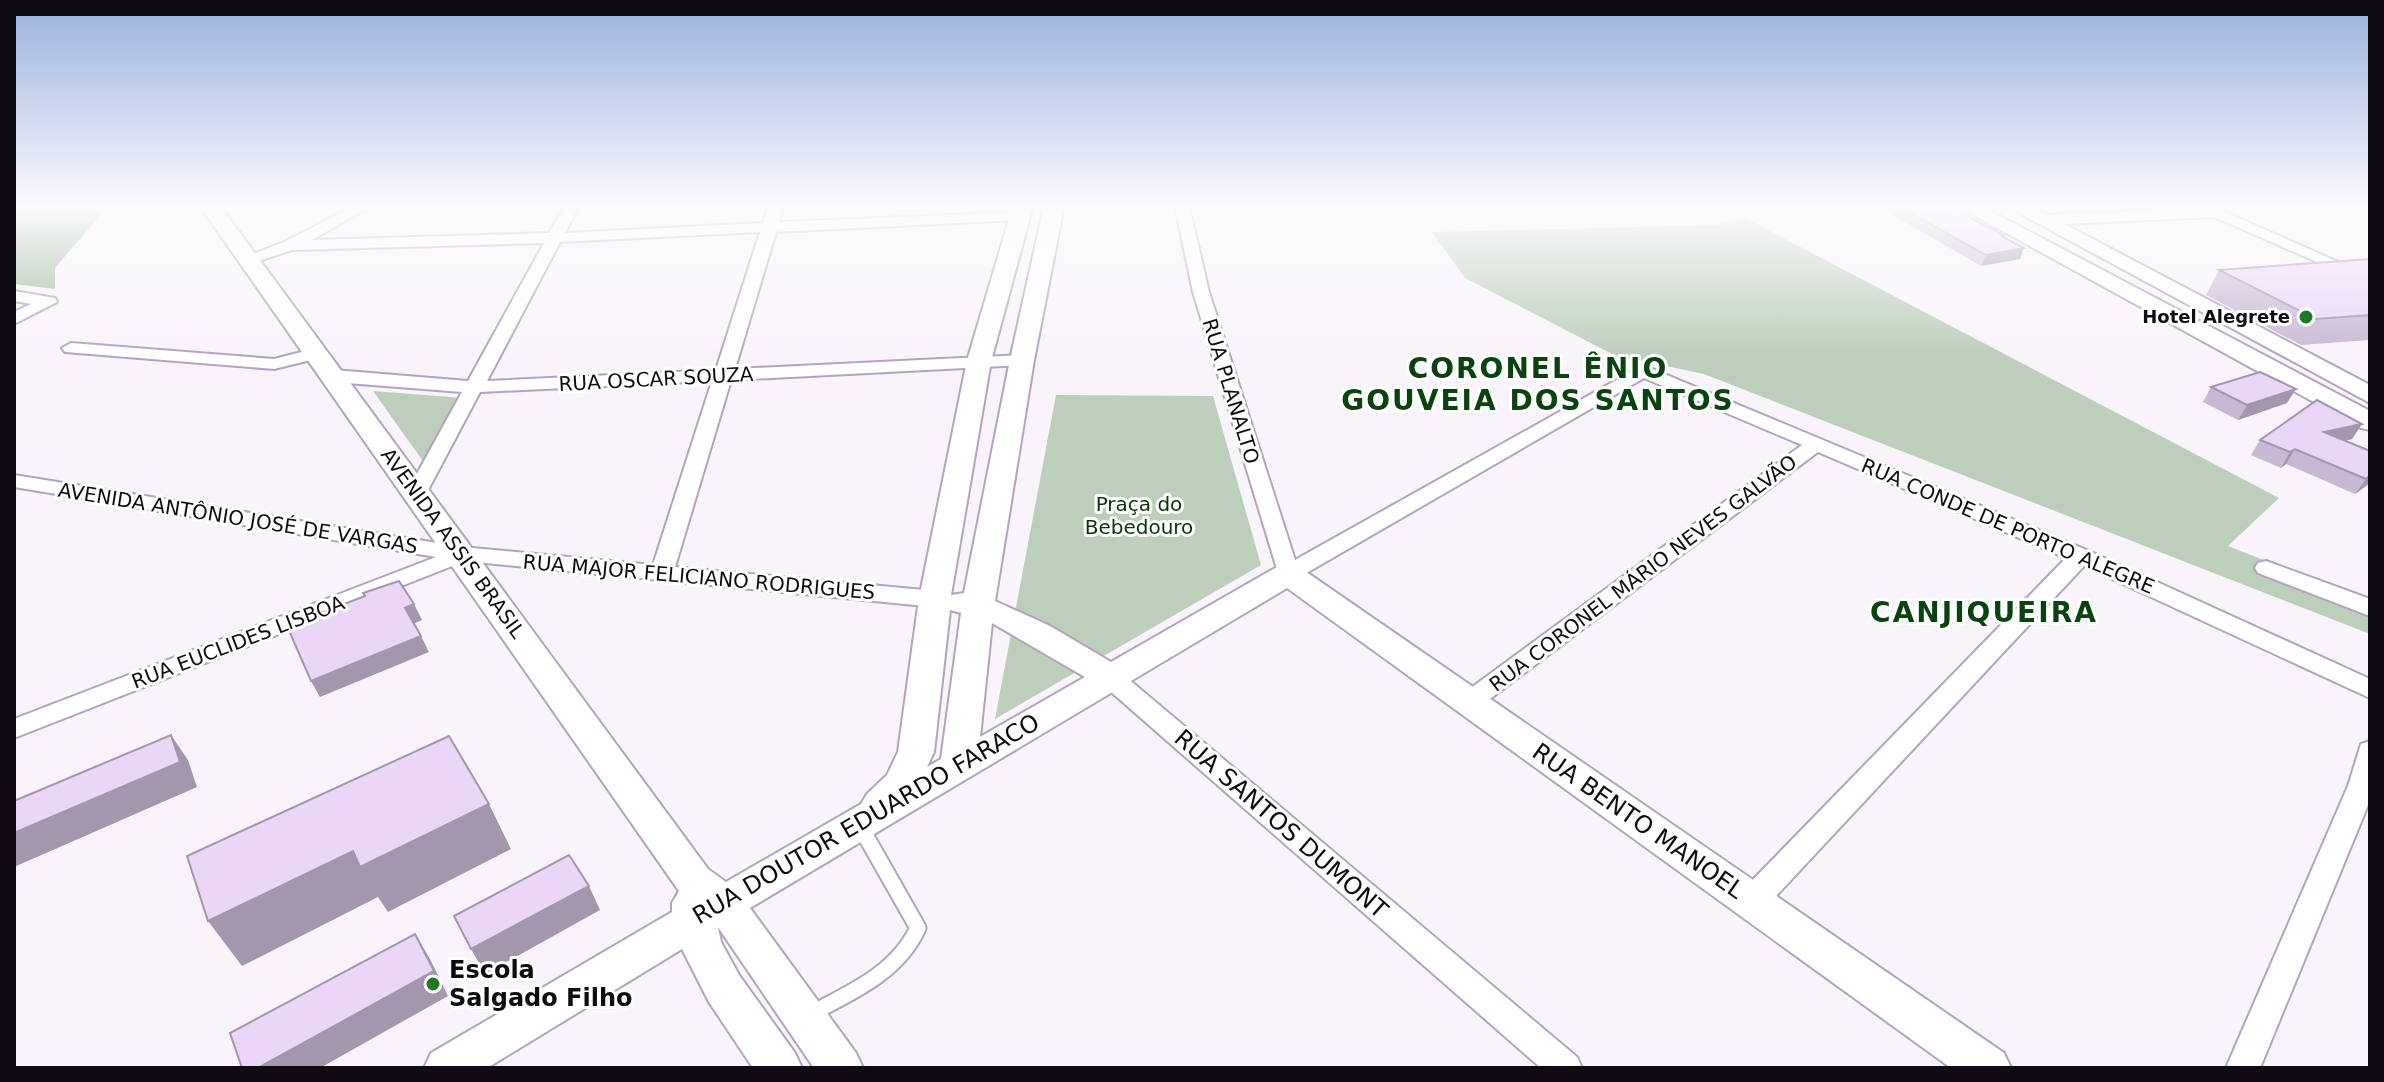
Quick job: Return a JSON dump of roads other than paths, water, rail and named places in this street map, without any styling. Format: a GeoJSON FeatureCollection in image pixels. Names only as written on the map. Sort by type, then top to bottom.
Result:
{"type":"FeatureCollection","features":[{"type":"Feature","properties":{"kind":"main road","name":"AVENIDA ASSIS BRASIL"},"geometry":{"type":"LineString","coordinates":[[247,256],[462,554],[702,900],[840,1068]]}},
{"type":"Feature","properties":{"kind":"main road"},"geometry":{"type":"LineString","coordinates":[[859,824],[901,784],[916,752],[935,599],[979,361],[1009,256]]}},
{"type":"Feature","properties":{"kind":"main road"},"geometry":{"type":"LineString","coordinates":[[958,768],[978,606],[1044,256]]}},
{"type":"Feature","properties":{"kind":"main road"},"geometry":{"type":"LineString","coordinates":[[2061,256],[2370,422]]}},
{"type":"Feature","properties":{"kind":"main road"},"geometry":{"type":"LineString","coordinates":[[2111,256],[2370,395]]}},
{"type":"Feature","properties":{"kind":"main road","name":"RUA DOUTOR EDUARDO FARACO"},"geometry":{"type":"LineString","coordinates":[[447,1068],[702,900],[859,824],[1288,574]]}},
{"type":"Feature","properties":{"kind":"main road","name":"RUA BENTO MANOEL"},"geometry":{"type":"LineString","coordinates":[[1288,574],[1988,1068]]}},
{"type":"Feature","properties":{"kind":"main road","name":"RUA SANTOS DUMONT"},"geometry":{"type":"LineString","coordinates":[[935,599],[978,606],[1010,618],[1111,678]]}},
{"type":"Feature","properties":{"kind":"main road","name":"AVENIDA ASSIS BRASIL"},"geometry":{"type":"LineString","coordinates":[[702,900],[702,952],[779,1068]]}},
{"type":"Feature","properties":{"kind":"street"},"geometry":{"type":"LineString","coordinates":[[249,259],[256,256]]}},
{"type":"Feature","properties":{"kind":"street"},"geometry":{"type":"LineString","coordinates":[[417,492],[543,256]]}},
{"type":"Feature","properties":{"kind":"street"},"geometry":{"type":"LineString","coordinates":[[662,573],[760,256]]}},
{"type":"Feature","properties":{"kind":"street","name":"RUA PLANALTO"},"geometry":{"type":"LineString","coordinates":[[1193,256],[1201,292],[1288,574]]}},
{"type":"Feature","properties":{"kind":"street"},"geometry":{"type":"LineString","coordinates":[[2317,256],[2346,269]]}},
{"type":"Feature","properties":{"kind":"street"},"geometry":{"type":"LineString","coordinates":[[14,296],[49,302],[14,319]]}},
{"type":"Feature","properties":{"kind":"street"},"geometry":{"type":"LineString","coordinates":[[71,348],[274,364],[317,353]]}},
{"type":"Feature","properties":{"kind":"street","name":"RUA OSCAR SOUZA"},"geometry":{"type":"LineString","coordinates":[[334,376],[473,387],[1022,360]]}},
{"type":"Feature","properties":{"kind":"street","name":"RUA CONDE DE PORTO ALEGRE"},"geometry":{"type":"LineString","coordinates":[[1288,574],[1643,371],[2081,556],[2370,689]]}},
{"type":"Feature","properties":{"kind":"street","name":"RUA CORONEL MÁRIO NEVES GALVÃO"},"geometry":{"type":"LineString","coordinates":[[1469,702],[1817,444]]}},
{"type":"Feature","properties":{"kind":"street","name":"AVENIDA ANTÔNIO JOSÉ DE VARGAS"},"geometry":{"type":"LineString","coordinates":[[16,483],[462,554]]}},
{"type":"Feature","properties":{"kind":"street","name":"RUA MAJOR FELICIANO RODRIGUES"},"geometry":{"type":"LineString","coordinates":[[462,554],[935,599]]}},
{"type":"Feature","properties":{"kind":"street","name":"RUA EUCLIDES LISBOA"},"geometry":{"type":"LineString","coordinates":[[14,729],[462,554]]}},
{"type":"Feature","properties":{"kind":"street"},"geometry":{"type":"LineString","coordinates":[[1752,901],[2081,556]]}},
{"type":"Feature","properties":{"kind":"street"},"geometry":{"type":"LineString","coordinates":[[2266,568],[2370,608]]}},
{"type":"Feature","properties":{"kind":"street","name":"RUA SANTOS DUMONT"},"geometry":{"type":"LineString","coordinates":[[1111,678],[1565,1068]]}},
{"type":"Feature","properties":{"kind":"street"},"geometry":{"type":"LineString","coordinates":[[2243,1068],[2362,786],[2370,751]]}},
{"type":"Feature","properties":{"kind":"lane"},"geometry":{"type":"LineString","coordinates":[[802,1018],[888,967],[914,940],[918,928],[859,824]]}},
{"type":"Feature","properties":{"kind":"place","name":"Hotel Alegrete"},"geometry":{"type":"Point","coordinates":[2306,317]}},
{"type":"Feature","properties":{"kind":"place","name":"Escola Salgado Filho"},"geometry":{"type":"Point","coordinates":[433,984]}},
{"type":"Feature","properties":{"kind":"district","name":"CORONEL ÊNIO GOUVEIA DOS SANTOS"},"geometry":{"type":"Point","coordinates":[1538,384]}},
{"type":"Feature","properties":{"kind":"district","name":"CANJIQUEIRA"},"geometry":{"type":"Point","coordinates":[1984,612]}},
{"type":"Feature","properties":{"kind":"park label","name":"Praça do Bebedouro"},"geometry":{"type":"Point","coordinates":[1139,516]}}]}
